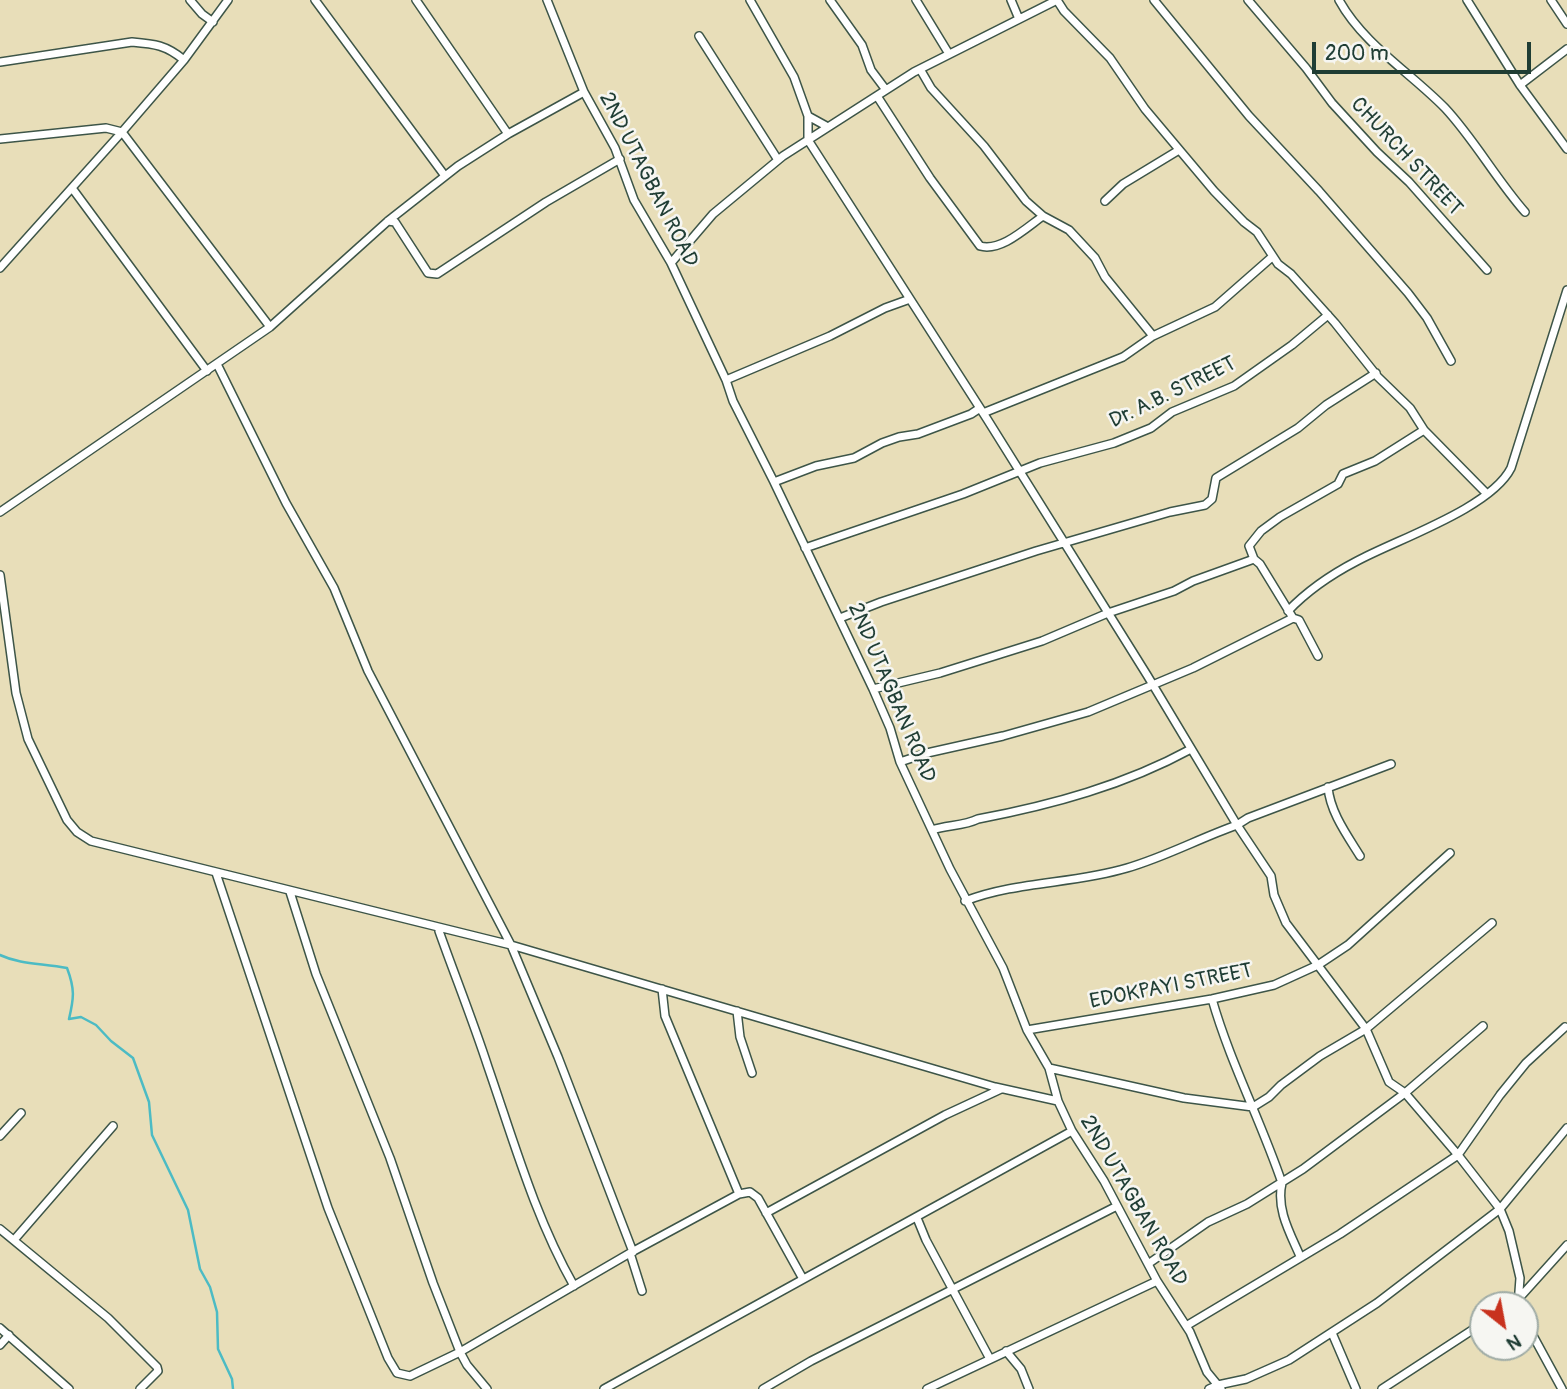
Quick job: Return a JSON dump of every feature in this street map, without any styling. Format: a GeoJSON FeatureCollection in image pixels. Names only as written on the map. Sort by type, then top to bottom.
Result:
{"type":"FeatureCollection","features":[{"type":"Feature","properties":{"kind":"street"},"geometry":{"type":"LineString","coordinates":[[190,0],[202,14],[214,22]]}},
{"type":"Feature","properties":{"kind":"street"},"geometry":{"type":"LineString","coordinates":[[0,268],[184,60],[228,0]]}},
{"type":"Feature","properties":{"kind":"street"},"geometry":{"type":"LineString","coordinates":[[315,0],[445,176]]}},
{"type":"Feature","properties":{"kind":"street"},"geometry":{"type":"LineString","coordinates":[[416,0],[509,134]]}},
{"type":"Feature","properties":{"kind":"street","name":"2ND UTAGBAN ROAD"},"geometry":{"type":"LineString","coordinates":[[547,0],[584,92],[620,159],[634,200],[671,263],[726,380],[733,401],[841,618],[890,728],[900,762],[965,901],[1003,968],[1027,1030],[1049,1068],[1058,1101],[1072,1131],[1117,1206],[1157,1281],[1186,1326],[1207,1372],[1219,1387]]}},
{"type":"Feature","properties":{"kind":"street"},"geometry":{"type":"LineString","coordinates":[[750,0],[794,77],[808,116],[808,140],[981,410],[1271,876],[1274,895],[1286,923],[1366,1029],[1389,1082],[1405,1093],[1500,1209],[1509,1231],[1520,1278],[1518,1291]]}},
{"type":"Feature","properties":{"kind":"street"},"geometry":{"type":"LineString","coordinates":[[830,0],[862,46],[871,69],[886,90]]}},
{"type":"Feature","properties":{"kind":"street"},"geometry":{"type":"LineString","coordinates":[[916,0],[949,54]]}},
{"type":"Feature","properties":{"kind":"street"},"geometry":{"type":"LineString","coordinates":[[1011,0],[1019,19]]}},
{"type":"Feature","properties":{"kind":"street"},"geometry":{"type":"LineString","coordinates":[[671,263],[713,215],[778,160],[920,69],[1057,0],[1064,11],[1110,58],[1145,109],[1214,191],[1257,232],[1272,257],[1291,274],[1376,373],[1410,408],[1424,430],[1487,495]]}},
{"type":"Feature","properties":{"kind":"street"},"geometry":{"type":"LineString","coordinates":[[1154,0],[1249,116],[1339,213],[1427,318],[1451,361]]}},
{"type":"Feature","properties":{"kind":"street","name":"CHURCH STREET"},"geometry":{"type":"LineString","coordinates":[[1248,0],[1332,103],[1405,178],[1487,270]]}},
{"type":"Feature","properties":{"kind":"street"},"geometry":{"type":"LineString","coordinates":[[1339,0],[1360,28],[1456,121],[1494,175],[1525,212]]}},
{"type":"Feature","properties":{"kind":"street"},"geometry":{"type":"LineString","coordinates":[[1467,0],[1520,85],[1567,149]]}},
{"type":"Feature","properties":{"kind":"street"},"geometry":{"type":"LineString","coordinates":[[1551,0],[1567,24]]}},
{"type":"Feature","properties":{"kind":"street"},"geometry":{"type":"LineString","coordinates":[[699,36],[778,160]]}},
{"type":"Feature","properties":{"kind":"street"},"geometry":{"type":"LineString","coordinates":[[0,62],[132,43],[169,48],[184,60]]}},
{"type":"Feature","properties":{"kind":"street"},"geometry":{"type":"LineString","coordinates":[[1520,85],[1567,49]]}},
{"type":"Feature","properties":{"kind":"street"},"geometry":{"type":"LineString","coordinates":[[920,69],[931,88],[984,146],[1026,201],[1043,216],[1069,230],[1087,248],[1105,277],[1153,336]]}},
{"type":"Feature","properties":{"kind":"street"},"geometry":{"type":"LineString","coordinates":[[0,512],[270,327],[388,221],[445,176],[509,134],[584,92]]}},
{"type":"Feature","properties":{"kind":"street"},"geometry":{"type":"LineString","coordinates":[[877,96],[930,178],[980,246],[987,248],[1012,238],[1043,216]]}},
{"type":"Feature","properties":{"kind":"street"},"geometry":{"type":"LineString","coordinates":[[808,116],[828,127]]}},
{"type":"Feature","properties":{"kind":"street"},"geometry":{"type":"LineString","coordinates":[[0,139],[106,128],[122,132],[270,327]]}},
{"type":"Feature","properties":{"kind":"street"},"geometry":{"type":"LineString","coordinates":[[1105,201],[1123,184],[1179,150]]}},
{"type":"Feature","properties":{"kind":"street"},"geometry":{"type":"LineString","coordinates":[[388,221],[395,222],[428,273],[437,274],[546,202],[620,159]]}},
{"type":"Feature","properties":{"kind":"street"},"geometry":{"type":"LineString","coordinates":[[72,188],[207,371]]}},
{"type":"Feature","properties":{"kind":"street"},"geometry":{"type":"LineString","coordinates":[[775,482],[816,466],[854,458],[881,443],[918,434],[1104,366],[1123,357],[1153,336],[1215,307],[1272,257]]}},
{"type":"Feature","properties":{"kind":"street"},"geometry":{"type":"LineString","coordinates":[[900,762],[1055,722],[1153,686],[1290,614],[1304,593],[1356,561],[1487,495],[1503,482],[1511,468],[1567,290]]}},
{"type":"Feature","properties":{"kind":"street"},"geometry":{"type":"LineString","coordinates":[[726,380],[910,299]]}},
{"type":"Feature","properties":{"kind":"street","name":"Dr. A.B. STREET"},"geometry":{"type":"LineString","coordinates":[[805,548],[1019,473],[1040,463],[1089,451],[1138,434],[1172,412],[1234,386],[1328,316]]}},
{"type":"Feature","properties":{"kind":"street"},"geometry":{"type":"LineString","coordinates":[[217,364],[286,503],[334,589],[368,671],[511,945],[558,1057],[632,1253],[642,1291]]}},
{"type":"Feature","properties":{"kind":"street"},"geometry":{"type":"LineString","coordinates":[[841,618],[881,602],[1064,543],[1170,512],[1205,505],[1212,499],[1216,478],[1298,428],[1326,405],[1376,373]]}},
{"type":"Feature","properties":{"kind":"street"},"geometry":{"type":"LineString","coordinates":[[1318,656],[1298,620],[1290,614],[1260,564],[1254,559],[1249,546],[1261,531],[1338,484],[1343,474],[1375,461],[1424,430]]}},
{"type":"Feature","properties":{"kind":"street"},"geometry":{"type":"LineString","coordinates":[[873,689],[940,673],[1042,641],[1108,613],[1254,559]]}},
{"type":"Feature","properties":{"kind":"street"},"geometry":{"type":"LineString","coordinates":[[0,575],[16,693],[28,739],[67,820],[77,832],[91,841],[511,945],[1002,1088],[1058,1101]]}},
{"type":"Feature","properties":{"kind":"street"},"geometry":{"type":"LineString","coordinates":[[932,830],[969,824],[978,819],[1080,795],[1156,768],[1191,749]]}},
{"type":"Feature","properties":{"kind":"street"},"geometry":{"type":"LineString","coordinates":[[965,901],[1006,888],[1126,868],[1391,764]]}},
{"type":"Feature","properties":{"kind":"street"},"geometry":{"type":"LineString","coordinates":[[1328,787],[1329,798],[1341,824],[1360,856]]}},
{"type":"Feature","properties":{"kind":"street","name":"EDOKPAYI STREET"},"geometry":{"type":"LineString","coordinates":[[1027,1030],[1212,999],[1274,985],[1318,965],[1348,945],[1450,853]]}},
{"type":"Feature","properties":{"kind":"street"},"geometry":{"type":"LineString","coordinates":[[216,873],[328,1208],[388,1358],[397,1373],[410,1376],[460,1352],[739,1194],[750,1192],[758,1198],[803,1279]]}},
{"type":"Feature","properties":{"kind":"street"},"geometry":{"type":"LineString","coordinates":[[290,891],[316,974],[390,1158],[460,1352],[487,1389]]}},
{"type":"Feature","properties":{"kind":"street"},"geometry":{"type":"LineString","coordinates":[[1049,1068],[1184,1098],[1253,1107],[1320,1056],[1366,1029],[1492,923]]}},
{"type":"Feature","properties":{"kind":"street"},"geometry":{"type":"LineString","coordinates":[[439,931],[537,1212],[552,1247],[574,1286]]}},
{"type":"Feature","properties":{"kind":"street"},"geometry":{"type":"LineString","coordinates":[[662,989],[665,1016],[739,1194]]}},
{"type":"Feature","properties":{"kind":"street"},"geometry":{"type":"LineString","coordinates":[[1212,999],[1223,1036],[1282,1183],[1279,1193],[1281,1208],[1300,1256]]}},
{"type":"Feature","properties":{"kind":"street"},"geometry":{"type":"LineString","coordinates":[[737,1011],[740,1037],[752,1073]]}},
{"type":"Feature","properties":{"kind":"street"},"geometry":{"type":"LineString","coordinates":[[1148,1264],[1208,1222],[1247,1204],[1282,1183],[1405,1093],[1483,1026]]}},
{"type":"Feature","properties":{"kind":"street"},"geometry":{"type":"LineString","coordinates":[[1186,1326],[1340,1234],[1458,1155],[1526,1063],[1565,1027]]}},
{"type":"Feature","properties":{"kind":"street"},"geometry":{"type":"LineString","coordinates":[[766,1213],[945,1115],[1002,1088]]}},
{"type":"Feature","properties":{"kind":"street"},"geometry":{"type":"LineString","coordinates":[[0,1136],[21,1113]]}},
{"type":"Feature","properties":{"kind":"street"},"geometry":{"type":"LineString","coordinates":[[13,1240],[113,1126]]}},
{"type":"Feature","properties":{"kind":"street"},"geometry":{"type":"LineString","coordinates":[[1209,1389],[1246,1379],[1289,1360],[1377,1303],[1500,1209],[1567,1128]]}},
{"type":"Feature","properties":{"kind":"street"},"geometry":{"type":"LineString","coordinates":[[604,1389],[1072,1131]]}},
{"type":"Feature","properties":{"kind":"street"},"geometry":{"type":"LineString","coordinates":[[763,1389],[811,1361],[1117,1206]]}},
{"type":"Feature","properties":{"kind":"street"},"geometry":{"type":"LineString","coordinates":[[917,1218],[926,1240],[990,1359]]}},
{"type":"Feature","properties":{"kind":"street"},"geometry":{"type":"LineString","coordinates":[[0,1229],[108,1318],[157,1367],[158,1371],[140,1389]]}},
{"type":"Feature","properties":{"kind":"street"},"geometry":{"type":"LineString","coordinates":[[1527,1291],[1567,1245]]}},
{"type":"Feature","properties":{"kind":"street"},"geometry":{"type":"LineString","coordinates":[[931,1388],[1157,1281]]}},
{"type":"Feature","properties":{"kind":"street"},"geometry":{"type":"LineString","coordinates":[[0,1328],[69,1389]]}},
{"type":"Feature","properties":{"kind":"street"},"geometry":{"type":"LineString","coordinates":[[1382,1389],[1469,1332]]}},
{"type":"Feature","properties":{"kind":"street"},"geometry":{"type":"LineString","coordinates":[[1332,1333],[1356,1389]]}},
{"type":"Feature","properties":{"kind":"street"},"geometry":{"type":"LineString","coordinates":[[0,1345],[9,1335]]}},
{"type":"Feature","properties":{"kind":"street"},"geometry":{"type":"LineString","coordinates":[[1539,1347],[1562,1389]]}},
{"type":"Feature","properties":{"kind":"street"},"geometry":{"type":"LineString","coordinates":[[1006,1352],[1021,1369],[1029,1389]]}},
{"type":"Feature","properties":{"kind":"waterway"},"geometry":{"type":"LineString","coordinates":[[0,955],[24,962],[67,968],[73,994],[69,1019],[81,1017],[96,1025],[133,1058],[149,1102],[152,1135],[188,1210],[200,1269],[210,1287],[217,1312],[218,1349],[232,1379],[233,1389]]}}]}
